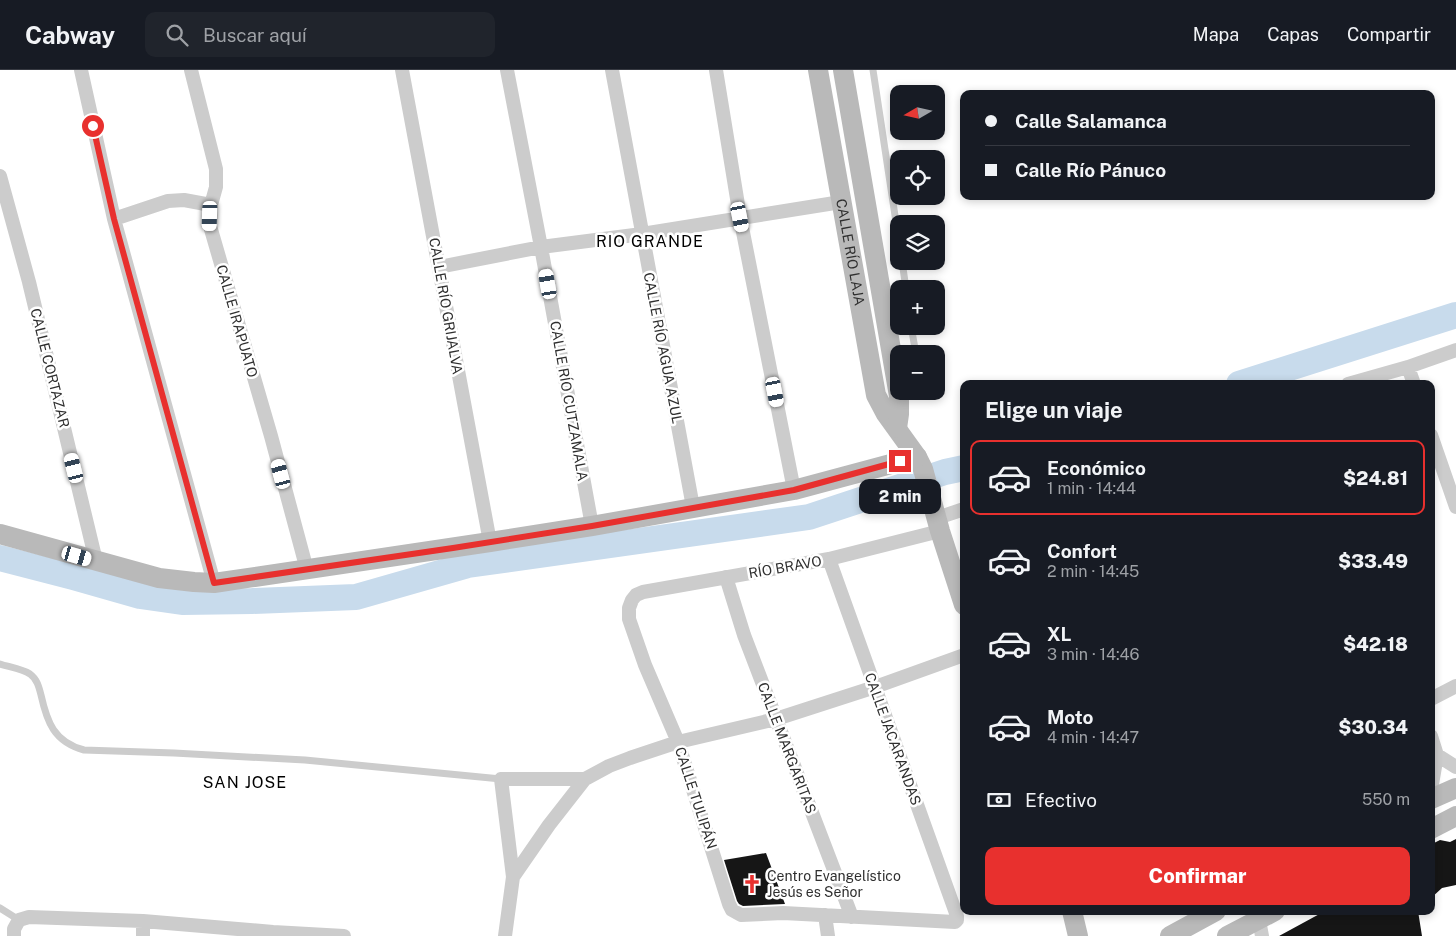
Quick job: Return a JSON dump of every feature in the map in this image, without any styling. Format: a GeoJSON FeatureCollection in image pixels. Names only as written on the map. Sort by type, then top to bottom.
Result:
{"type":"FeatureCollection","features":[{"type":"Feature","properties":{"kind":"street"},"geometry":{"type":"LineString","coordinates":[[81,70],[114,219],[214,583]]}},
{"type":"Feature","properties":{"kind":"street","name":"CALLE IRAPUATO"},"geometry":{"type":"LineString","coordinates":[[191,70],[216,169],[216,187],[211,205],[210,226],[307,570]]}},
{"type":"Feature","properties":{"kind":"street","name":"CALLE RÍO GRIJALVA"},"geometry":{"type":"LineString","coordinates":[[402,70],[490,542]]}},
{"type":"Feature","properties":{"kind":"street","name":"CALLE RÍO CUTZAMALA"},"geometry":{"type":"LineString","coordinates":[[507,70],[592,526]]}},
{"type":"Feature","properties":{"kind":"street","name":"CALLE RÍO AGUA AZUL"},"geometry":{"type":"LineString","coordinates":[[612,70],[693,507]]}},
{"type":"Feature","properties":{"kind":"street"},"geometry":{"type":"LineString","coordinates":[[716,70],[740,217],[794,490]]}},
{"type":"Feature","properties":{"kind":"street","name":"CALLE RÍO LAJA"},"geometry":{"type":"LineString","coordinates":[[818,70],[876,395],[886,414],[920,463],[960,591]]}},
{"type":"Feature","properties":{"kind":"street","name":"CALLE RÍO LAJA"},"geometry":{"type":"LineString","coordinates":[[843,70],[896,345]]}},
{"type":"Feature","properties":{"kind":"street","name":"CALLE CORTAZAR"},"geometry":{"type":"LineString","coordinates":[[0,176],[29,282],[96,561]]}},
{"type":"Feature","properties":{"kind":"street"},"geometry":{"type":"LineString","coordinates":[[114,219],[168,201],[184,200],[211,205]]}},
{"type":"Feature","properties":{"kind":"street"},"geometry":{"type":"LineString","coordinates":[[439,267],[541,247],[642,234],[841,202]]}},
{"type":"Feature","properties":{"kind":"street"},"geometry":{"type":"LineString","coordinates":[[1362,380],[1408,367],[1456,350]]}},
{"type":"Feature","properties":{"kind":"street"},"geometry":{"type":"LineString","coordinates":[[1408,367],[1413,380]]}},
{"type":"Feature","properties":{"kind":"street","name":"CALLE RÍO LAJA"},"geometry":{"type":"LineString","coordinates":[[897,428],[905,400]]}},
{"type":"Feature","properties":{"kind":"street"},"geometry":{"type":"LineString","coordinates":[[1435,447],[1456,507]]}},
{"type":"Feature","properties":{"kind":"street"},"geometry":{"type":"LineString","coordinates":[[0,534],[158,578],[214,583],[592,526],[794,490],[920,463]]}},
{"type":"Feature","properties":{"kind":"street","name":"RÍO BRAVO"},"geometry":{"type":"LineString","coordinates":[[632,600],[636,595],[643,592],[829,559],[960,510]]}},
{"type":"Feature","properties":{"kind":"street","name":"CALLE JACARANDAS"},"geometry":{"type":"LineString","coordinates":[[829,559],[957,920],[953,922],[852,917]]}},
{"type":"Feature","properties":{"kind":"street","name":"CALLE MARGARITAS"},"geometry":{"type":"LineString","coordinates":[[726,577],[744,634],[852,917]]}},
{"type":"Feature","properties":{"kind":"street","name":"CALLE TULIPÁN"},"geometry":{"type":"LineString","coordinates":[[632,600],[629,608],[629,619],[645,665],[678,742],[732,910],[742,914],[825,915]]}},
{"type":"Feature","properties":{"kind":"street"},"geometry":{"type":"LineString","coordinates":[[513,877],[549,825],[585,779],[608,766],[678,742],[776,719],[960,656]]}},
{"type":"Feature","properties":{"kind":"street"},"geometry":{"type":"LineString","coordinates":[[1435,697],[1456,686]]}},
{"type":"Feature","properties":{"kind":"street"},"geometry":{"type":"LineString","coordinates":[[1435,749],[1437,755],[1435,767]]}},
{"type":"Feature","properties":{"kind":"street"},"geometry":{"type":"LineString","coordinates":[[1437,755],[1456,767]]}},
{"type":"Feature","properties":{"kind":"street"},"geometry":{"type":"LineString","coordinates":[[505,936],[513,877],[501,779],[585,779]]}},
{"type":"Feature","properties":{"kind":"street"},"geometry":{"type":"LineString","coordinates":[[1435,798],[1456,788]]}},
{"type":"Feature","properties":{"kind":"street"},"geometry":{"type":"LineString","coordinates":[[1435,827],[1456,816]]}},
{"type":"Feature","properties":{"kind":"street"},"geometry":{"type":"LineString","coordinates":[[828,936],[825,915],[852,917]]}},
{"type":"Feature","properties":{"kind":"street"},"geometry":{"type":"LineString","coordinates":[[1073,915],[1078,936]]}},
{"type":"Feature","properties":{"kind":"street"},"geometry":{"type":"LineString","coordinates":[[1170,936],[1209,915]]}},
{"type":"Feature","properties":{"kind":"street"},"geometry":{"type":"LineString","coordinates":[[14,936],[14,929],[19,920],[29,917],[143,921],[273,934],[344,936]]}},
{"type":"Feature","properties":{"kind":"street"},"geometry":{"type":"LineString","coordinates":[[142,936],[143,921]]}},
{"type":"Feature","properties":{"kind":"street"},"geometry":{"type":"LineString","coordinates":[[1227,936],[1265,922]]}},
{"type":"Feature","properties":{"kind":"lane"},"geometry":{"type":"LineString","coordinates":[[873,70],[895,215]]}},
{"type":"Feature","properties":{"kind":"lane"},"geometry":{"type":"LineString","coordinates":[[0,664],[29,673],[35,679],[52,729],[73,747],[84,750],[174,752],[305,760],[501,779]]}},
{"type":"Feature","properties":{"kind":"lane"},"geometry":{"type":"LineString","coordinates":[[0,908],[19,920]]}},
{"type":"Feature","properties":{"kind":"building"},"geometry":{"type":"Polygon","coordinates":[[[1456,839],[1456,885],[1442,888],[1435,894],[1435,842],[1440,840],[1450,842],[1456,839]]]}},
{"type":"Feature","properties":{"kind":"building","name":"Centro Evangelístico Jesús es Señor"},"geometry":{"type":"Polygon","coordinates":[[[766,853],[785,904],[743,906],[737,901],[724,860],[766,853]]]}},
{"type":"Feature","properties":{"kind":"building"},"geometry":{"type":"Polygon","coordinates":[[[1318,915],[1419,915],[1422,936],[1279,936],[1318,915]]]}},
{"type":"Feature","properties":{"kind":"waterway"},"geometry":{"type":"LineString","coordinates":[[1252,380],[1456,315]]}},
{"type":"Feature","properties":{"kind":"waterway"},"geometry":{"type":"LineString","coordinates":[[0,558],[140,596],[182,602],[356,597],[468,565],[809,517],[945,472],[960,469]]}},
{"type":"Feature","properties":{"kind":"place","name":"Centro Evangelístico Jesús es Señor"},"geometry":{"type":"Point","coordinates":[752,884]}},
{"type":"Feature","properties":{"kind":"district","name":"RIO GRANDE"},"geometry":{"type":"Point","coordinates":[650,241]}},
{"type":"Feature","properties":{"kind":"district","name":"SAN JOSE"},"geometry":{"type":"Point","coordinates":[245,782]}},
{"type":"Feature","properties":{"kind":"route"},"geometry":{"type":"LineString","coordinates":[[93,126],[114,219],[214,583],[592,526],[794,490],[900,461]]}}]}
